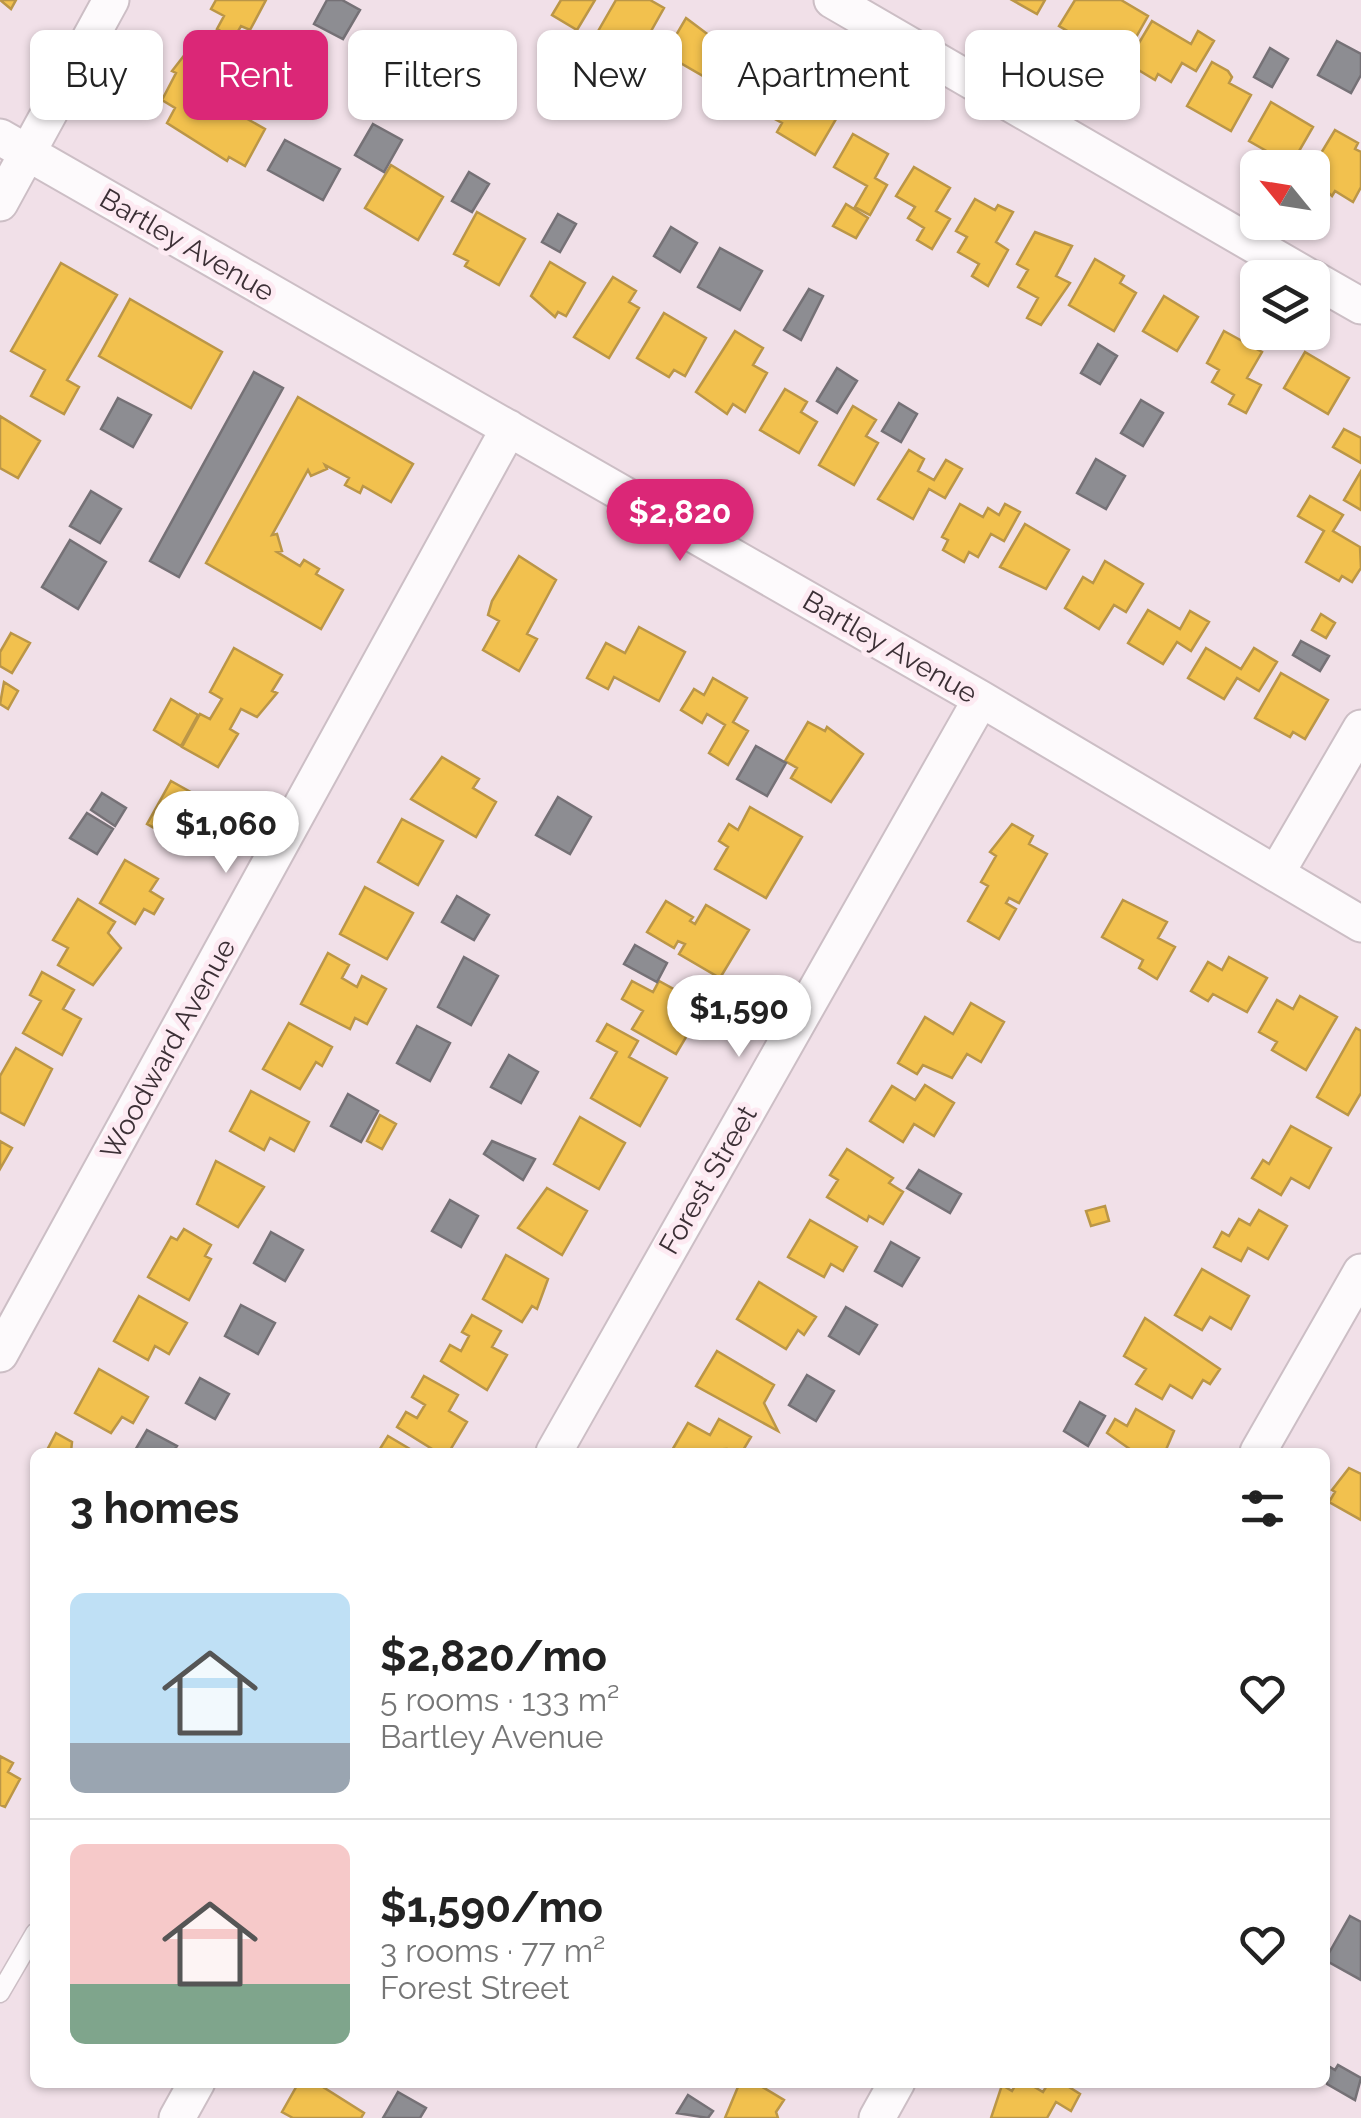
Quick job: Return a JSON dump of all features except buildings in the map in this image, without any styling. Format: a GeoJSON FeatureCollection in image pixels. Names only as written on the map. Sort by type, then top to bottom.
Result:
{"type":"FeatureCollection","features":[{"type":"Feature","properties":{"kind":"street"},"geometry":{"type":"LineString","coordinates":[[0,203],[14,145],[112,0]]}},
{"type":"Feature","properties":{"kind":"street"},"geometry":{"type":"LineString","coordinates":[[832,0],[1281,260]]}},
{"type":"Feature","properties":{"kind":"street","name":"Bartley Avenue"},"geometry":{"type":"LineString","coordinates":[[14,145],[981,699],[1361,924]]}},
{"type":"Feature","properties":{"kind":"street"},"geometry":{"type":"LineString","coordinates":[[1330,288],[1361,306]]}},
{"type":"Feature","properties":{"kind":"street","name":"Woodward Avenue"},"geometry":{"type":"LineString","coordinates":[[0,1354],[509,428]]}},
{"type":"Feature","properties":{"kind":"street","name":"Forest Street"},"geometry":{"type":"LineString","coordinates":[[556,1448],[981,699]]}},
{"type":"Feature","properties":{"kind":"street"},"geometry":{"type":"LineString","coordinates":[[1276,874],[1361,728]]}},
{"type":"Feature","properties":{"kind":"street"},"geometry":{"type":"LineString","coordinates":[[1260,1448],[1361,1272]]}},
{"type":"Feature","properties":{"kind":"street"},"geometry":{"type":"LineString","coordinates":[[177,2118],[194,2088]]}},
{"type":"Feature","properties":{"kind":"street"},"geometry":{"type":"LineString","coordinates":[[877,2118],[894,2088]]}},
{"type":"Feature","properties":{"kind":"lane"},"geometry":{"type":"LineString","coordinates":[[0,1993],[30,1942]]}}]}
